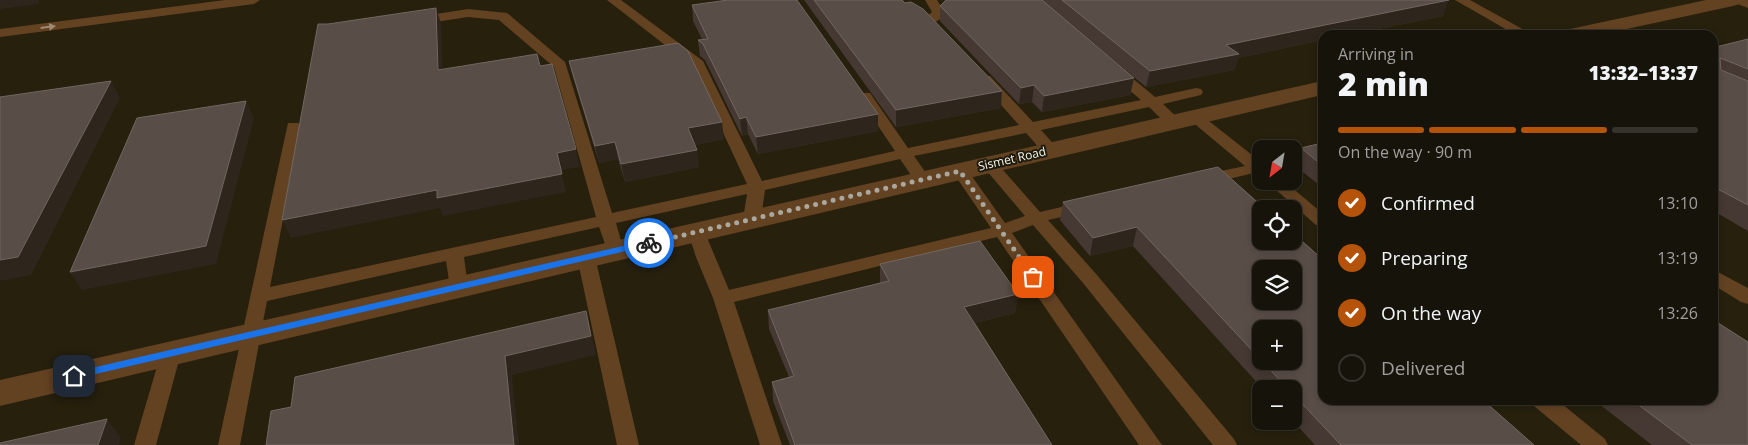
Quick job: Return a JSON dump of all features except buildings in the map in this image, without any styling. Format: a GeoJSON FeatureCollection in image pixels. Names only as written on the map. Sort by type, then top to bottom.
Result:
{"type":"FeatureCollection","features":[{"type":"Feature","properties":{"kind":"street"},"geometry":{"type":"LineString","coordinates":[[1617,30],[1733,0]]}},
{"type":"Feature","properties":{"kind":"street","name":"Sismet Road"},"geometry":{"type":"LineString","coordinates":[[0,393],[1051,150],[1188,110],[1318,89]]}},
{"type":"Feature","properties":{"kind":"lane"},"geometry":{"type":"LineString","coordinates":[[0,34],[254,0]]}},
{"type":"Feature","properties":{"kind":"lane"},"geometry":{"type":"LineString","coordinates":[[613,0],[698,64],[757,187],[752,219]]}},
{"type":"Feature","properties":{"kind":"lane"},"geometry":{"type":"LineString","coordinates":[[927,21],[939,13],[931,0]]}},
{"type":"Feature","properties":{"kind":"lane"},"geometry":{"type":"LineString","coordinates":[[1461,0],[1517,30]]}},
{"type":"Feature","properties":{"kind":"lane"},"geometry":{"type":"LineString","coordinates":[[1739,0],[1748,4]]}},
{"type":"Feature","properties":{"kind":"lane"},"geometry":{"type":"LineString","coordinates":[[401,24],[468,13],[504,16],[560,65],[614,251]]}},
{"type":"Feature","properties":{"kind":"lane"},"geometry":{"type":"LineString","coordinates":[[1107,64],[1152,102],[1188,110]]}},
{"type":"Feature","properties":{"kind":"lane"},"geometry":{"type":"LineString","coordinates":[[976,70],[1051,150]]}},
{"type":"Feature","properties":{"kind":"lane"},"geometry":{"type":"LineString","coordinates":[[859,88],[923,180]]}},
{"type":"Feature","properties":{"kind":"lane"},"geometry":{"type":"LineString","coordinates":[[260,296],[905,153],[1152,102],[1188,110],[1252,162]]}},
{"type":"Feature","properties":{"kind":"lane"},"geometry":{"type":"LineString","coordinates":[[229,445],[249,336],[260,296],[293,126]]}},
{"type":"Feature","properties":{"kind":"lane"},"geometry":{"type":"LineString","coordinates":[[1302,157],[1318,152]]}},
{"type":"Feature","properties":{"kind":"lane"},"geometry":{"type":"LineString","coordinates":[[989,164],[1090,279],[1226,445]]}},
{"type":"Feature","properties":{"kind":"lane"},"geometry":{"type":"LineString","coordinates":[[960,171],[1150,445]]}},
{"type":"Feature","properties":{"kind":"lane"},"geometry":{"type":"LineString","coordinates":[[1190,183],[1252,171]]}},
{"type":"Feature","properties":{"kind":"lane"},"geometry":{"type":"LineString","coordinates":[[1285,190],[1318,218]]}},
{"type":"Feature","properties":{"kind":"lane"},"geometry":{"type":"LineString","coordinates":[[723,298],[1001,231],[1036,218],[1103,202]]}},
{"type":"Feature","properties":{"kind":"lane"},"geometry":{"type":"LineString","coordinates":[[697,232],[705,257],[723,298],[772,445]]}},
{"type":"Feature","properties":{"kind":"lane"},"geometry":{"type":"LineString","coordinates":[[454,254],[458,287]]}},
{"type":"Feature","properties":{"kind":"lane"},"geometry":{"type":"LineString","coordinates":[[586,258],[628,445]]}},
{"type":"Feature","properties":{"kind":"lane"},"geometry":{"type":"LineString","coordinates":[[1718,279],[1748,297]]}},
{"type":"Feature","properties":{"kind":"lane"},"geometry":{"type":"LineString","coordinates":[[144,445],[171,354]]}},
{"type":"Feature","properties":{"kind":"lane"},"geometry":{"type":"LineString","coordinates":[[1548,405],[1598,445]]}},
{"type":"Feature","properties":{"kind":"shaded area"},"geometry":{"type":"Polygon","coordinates":[[[0,0],[1748,0],[1748,445],[0,445],[0,0]]]}},
{"type":"Feature","properties":{"kind":"way so far"},"geometry":{"type":"LineString","coordinates":[[649,243],[960,171],[1033,277]]}},
{"type":"Feature","properties":{"kind":"route"},"geometry":{"type":"LineString","coordinates":[[74,376],[649,243]]}}]}
